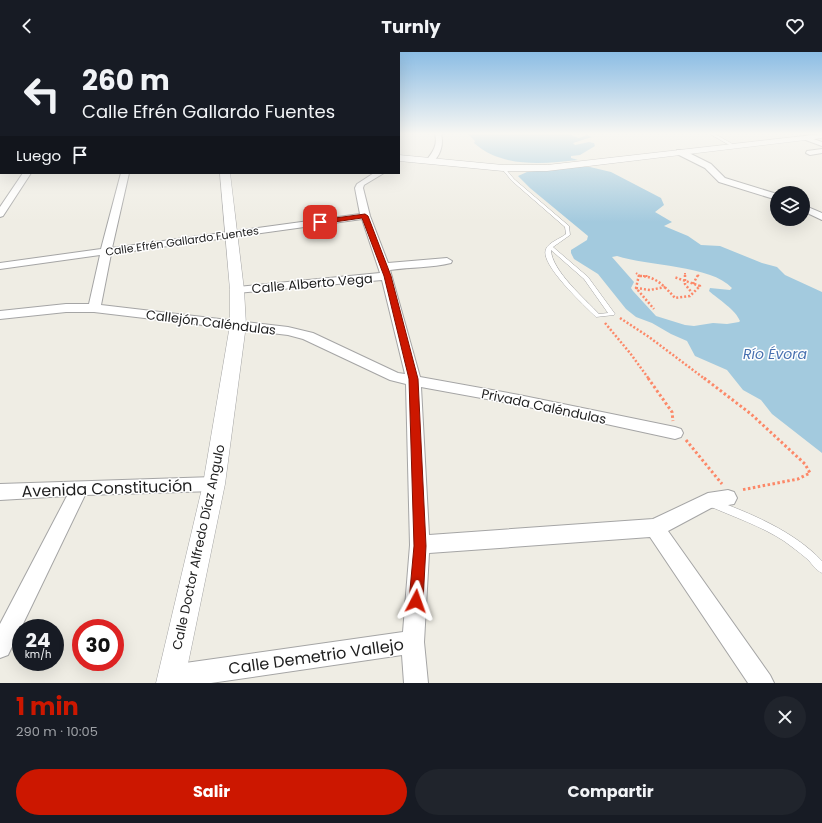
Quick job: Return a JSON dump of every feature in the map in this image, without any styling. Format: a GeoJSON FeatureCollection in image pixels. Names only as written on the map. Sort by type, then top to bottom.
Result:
{"type":"FeatureCollection","features":[{"type":"Feature","properties":{"kind":"street"},"geometry":{"type":"LineString","coordinates":[[456,163],[503,168],[547,168],[585,163]]}},
{"type":"Feature","properties":{"kind":"street"},"geometry":{"type":"LineString","coordinates":[[703,163],[712,168],[714,174],[722,180],[770,195]]}},
{"type":"Feature","properties":{"kind":"street"},"geometry":{"type":"LineString","coordinates":[[0,214],[26,174]]}},
{"type":"Feature","properties":{"kind":"street"},"geometry":{"type":"LineString","coordinates":[[94,308],[125,174]]}},
{"type":"Feature","properties":{"kind":"street","name":"Calle Doctor Alfredo Díaz Angulo"},"geometry":{"type":"LineString","coordinates":[[171,680],[214,484],[238,325],[237,290],[225,174]]}},
{"type":"Feature","properties":{"kind":"street"},"geometry":{"type":"LineString","coordinates":[[378,174],[360,186],[365,216],[386,271],[413,379],[420,546],[413,642],[416,683]]}},
{"type":"Feature","properties":{"kind":"street"},"geometry":{"type":"LineString","coordinates":[[810,211],[822,216]]}},
{"type":"Feature","properties":{"kind":"street","name":"Calle Efrén Gallardo Fuentes"},"geometry":{"type":"LineString","coordinates":[[0,266],[365,216]]}},
{"type":"Feature","properties":{"kind":"street","name":"Calle Alberto Vega"},"geometry":{"type":"LineString","coordinates":[[237,290],[386,271],[417,262],[434,263],[447,261]]}},
{"type":"Feature","properties":{"kind":"street","name":"Callejón Caléndulas"},"geometry":{"type":"LineString","coordinates":[[0,315],[66,308],[94,308],[280,330],[308,336],[396,377],[413,379]]}},
{"type":"Feature","properties":{"kind":"street","name":"Privada Caléndulas"},"geometry":{"type":"LineString","coordinates":[[413,379],[675,429]]}},
{"type":"Feature","properties":{"kind":"street","name":"Avenida Constitución"},"geometry":{"type":"LineString","coordinates":[[0,492],[214,484]]}},
{"type":"Feature","properties":{"kind":"street"},"geometry":{"type":"LineString","coordinates":[[0,647],[80,488]]}},
{"type":"Feature","properties":{"kind":"street"},"geometry":{"type":"LineString","coordinates":[[420,546],[655,528],[708,501],[728,495]]}},
{"type":"Feature","properties":{"kind":"street"},"geometry":{"type":"LineString","coordinates":[[655,528],[762,683]]}},
{"type":"Feature","properties":{"kind":"street","name":"Calle Demetrio Vallejo"},"geometry":{"type":"LineString","coordinates":[[171,680],[413,642]]}},
{"type":"Feature","properties":{"kind":"lane"},"geometry":{"type":"LineString","coordinates":[[503,168],[513,180],[567,227],[568,234],[550,247],[547,254],[550,262],[565,281],[598,316],[612,314],[586,278],[550,247]]}},
{"type":"Feature","properties":{"kind":"lane"},"geometry":{"type":"LineString","coordinates":[[708,501],[792,539],[805,549],[822,568]]}},
{"type":"Feature","properties":{"kind":"path"},"geometry":{"type":"LineString","coordinates":[[685,273],[686,288],[692,293]]}},
{"type":"Feature","properties":{"kind":"path"},"geometry":{"type":"LineString","coordinates":[[636,274],[658,280],[675,298],[690,296],[700,286],[674,277]]}},
{"type":"Feature","properties":{"kind":"path"},"geometry":{"type":"LineString","coordinates":[[693,284],[699,274]]}},
{"type":"Feature","properties":{"kind":"path"},"geometry":{"type":"LineString","coordinates":[[636,288],[640,276]]}},
{"type":"Feature","properties":{"kind":"path"},"geometry":{"type":"LineString","coordinates":[[636,288],[650,290],[665,287]]}},
{"type":"Feature","properties":{"kind":"path"},"geometry":{"type":"LineString","coordinates":[[636,288],[654,309]]}},
{"type":"Feature","properties":{"kind":"path"},"geometry":{"type":"LineString","coordinates":[[598,316],[630,353],[672,412],[675,429],[728,495],[798,479],[810,473],[805,464],[751,414],[644,334],[612,314]]}},
{"type":"Feature","properties":{"kind":"water","name":"Río Évora"},"geometry":{"type":"Polygon","coordinates":[[[590,167],[611,172],[661,198],[664,205],[655,212],[672,222],[664,226],[688,236],[701,245],[720,246],[762,263],[777,267],[785,275],[822,292],[822,453],[772,414],[761,400],[743,390],[727,370],[695,356],[687,341],[652,323],[636,317],[626,309],[598,274],[574,259],[571,250],[587,240],[588,236],[530,188],[518,176],[527,172],[590,167]],[[617,256],[612,257],[634,282],[631,288],[633,291],[656,316],[685,325],[694,326],[713,323],[727,324],[740,321],[731,309],[709,291],[710,288],[730,290],[732,288],[722,280],[694,270],[617,256]]]}},
{"type":"Feature","properties":{"kind":"route"},"geometry":{"type":"LineString","coordinates":[[320,222],[365,216],[388,276],[413,379],[420,546],[416,601]]}}]}
